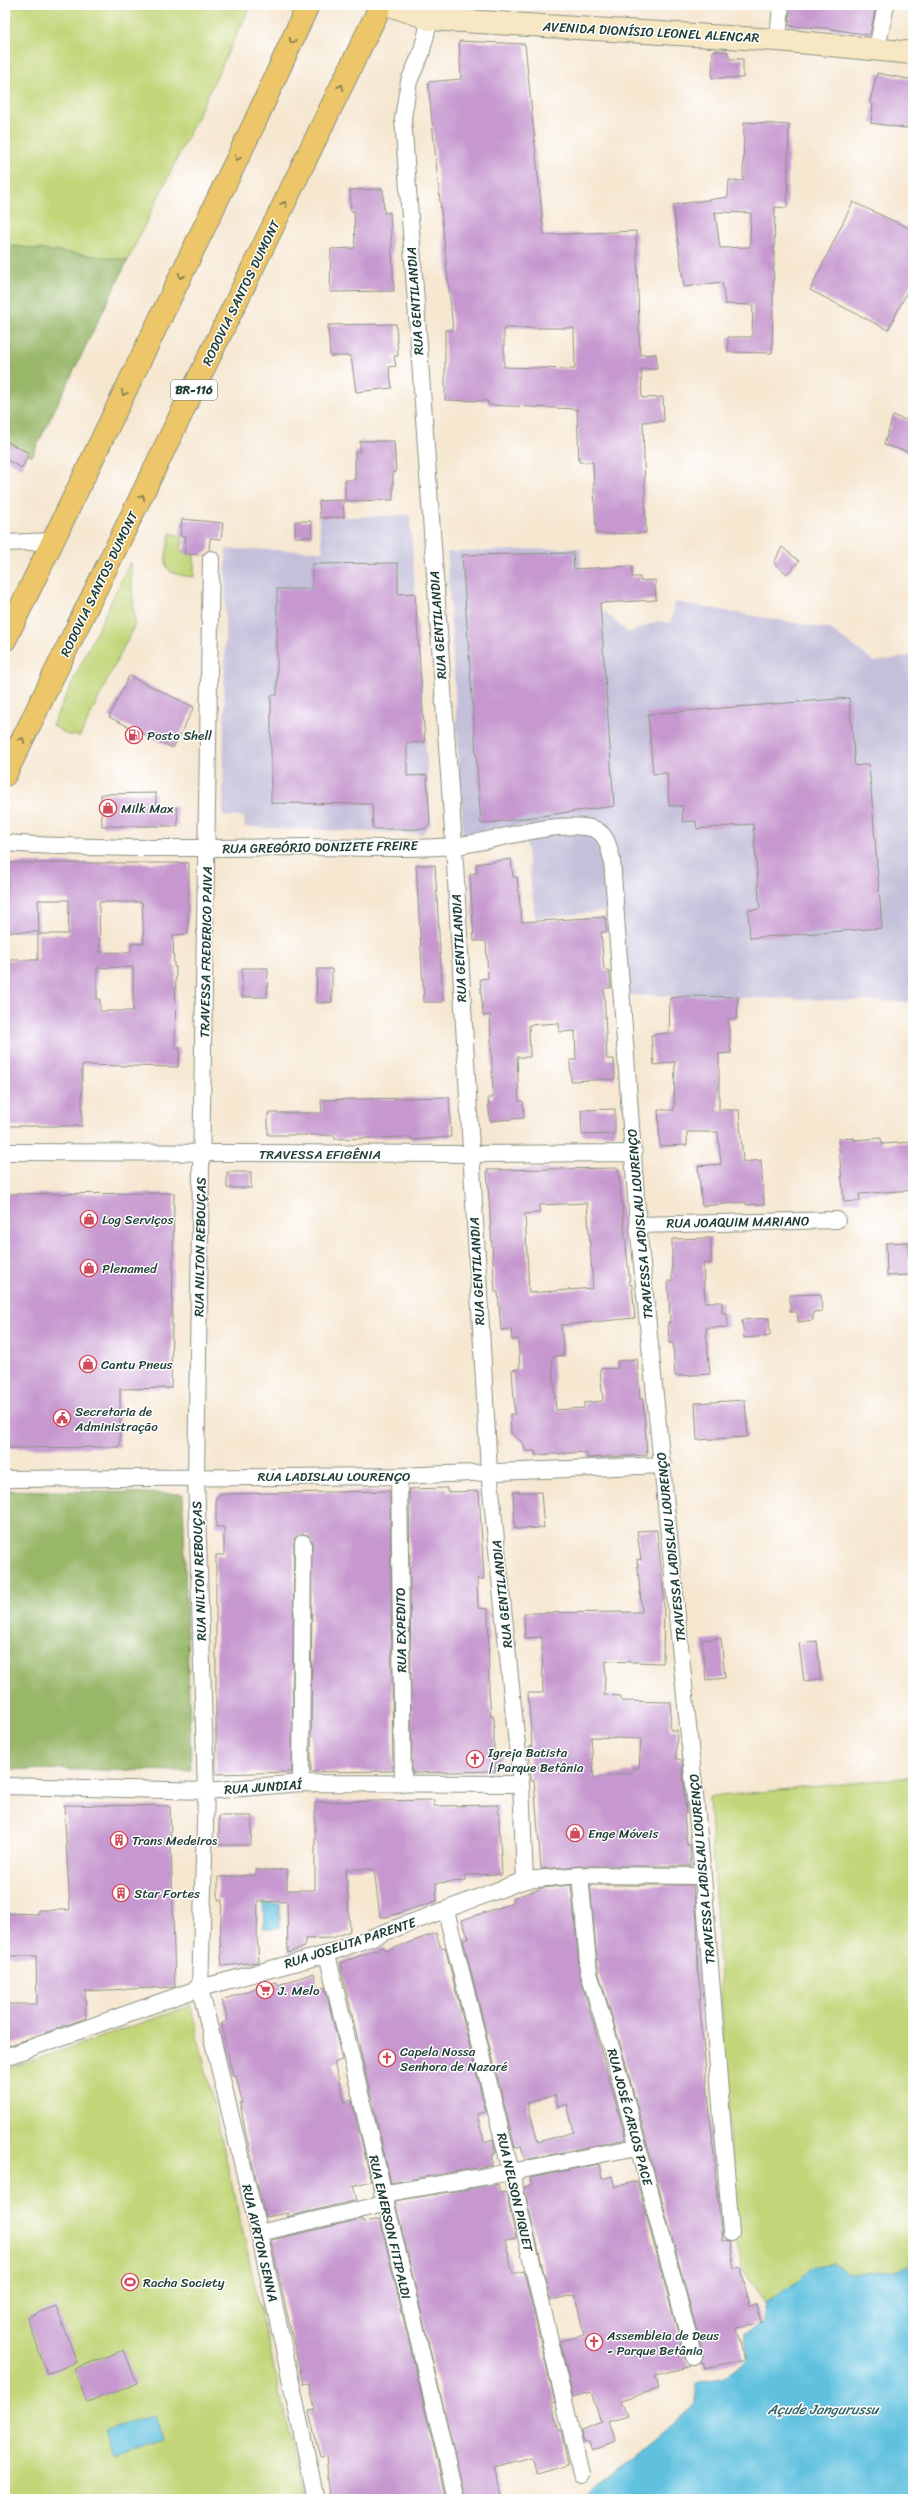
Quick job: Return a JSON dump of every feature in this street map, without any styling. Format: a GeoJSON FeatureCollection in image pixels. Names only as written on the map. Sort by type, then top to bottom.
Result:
{"type":"FeatureCollection","features":[{"type":"Feature","properties":{"kind":"highway"},"geometry":{"type":"LineString","coordinates":[[5,640],[254,124],[308,5]]}},
{"type":"Feature","properties":{"kind":"highway","name":"RODOVIA SANTOS DUMONT"},"geometry":{"type":"LineString","coordinates":[[5,775],[380,5]]}},
{"type":"Feature","properties":{"kind":"main road","name":"AVENIDA DIONÍSIO LEONEL ALENCAR"},"geometry":{"type":"LineString","coordinates":[[390,5],[430,19],[778,40],[877,48],[913,53]]}},
{"type":"Feature","properties":{"kind":"street"},"geometry":{"type":"LineString","coordinates":[[778,40],[781,5]]}},
{"type":"Feature","properties":{"kind":"street"},"geometry":{"type":"LineString","coordinates":[[877,48],[886,5]]}},
{"type":"Feature","properties":{"kind":"street","name":"RUA GENTILANDIA"},"geometry":{"type":"LineString","coordinates":[[430,19],[421,54],[409,81],[403,118],[454,846],[489,1471],[521,1784],[525,1880]]}},
{"type":"Feature","properties":{"kind":"street"},"geometry":{"type":"LineString","coordinates":[[5,543],[54,541]]}},
{"type":"Feature","properties":{"kind":"street","name":"TRAVESSA FREDERICO PAIVA"},"geometry":{"type":"LineString","coordinates":[[202,1153],[212,559]]}},
{"type":"Feature","properties":{"kind":"street","name":"RUA GREGÓRIO DONIZETE FREIRE"},"geometry":{"type":"LineString","coordinates":[[5,843],[208,848],[454,846],[557,827],[593,828],[602,834],[608,842],[612,860]]}},
{"type":"Feature","properties":{"kind":"street","name":"TRAVESSA LADISLAU LOURENÇO"},"geometry":{"type":"LineString","coordinates":[[612,860],[638,1225],[703,1876],[731,2233]]}},
{"type":"Feature","properties":{"kind":"street","name":"TRAVESSA EFIGÊNIA"},"geometry":{"type":"LineString","coordinates":[[5,1152],[471,1154],[634,1153]]}},
{"type":"Feature","properties":{"kind":"street","name":"RUA NILTON REBOUÇAS"},"geometry":{"type":"LineString","coordinates":[[200,1988],[206,1792],[196,1477],[202,1153]]}},
{"type":"Feature","properties":{"kind":"street","name":"RUA JOAQUIM MARIANO"},"geometry":{"type":"LineString","coordinates":[[638,1225],[837,1220]]}},
{"type":"Feature","properties":{"kind":"street","name":"RUA LADISLAU LOURENÇO"},"geometry":{"type":"LineString","coordinates":[[5,1479],[399,1476],[489,1471],[663,1465]]}},
{"type":"Feature","properties":{"kind":"street","name":"RUA EXPEDITO"},"geometry":{"type":"LineString","coordinates":[[399,1476],[403,1784]]}},
{"type":"Feature","properties":{"kind":"street"},"geometry":{"type":"LineString","coordinates":[[301,1783],[303,1543]]}},
{"type":"Feature","properties":{"kind":"street","name":"RUA JUNDIAÍ"},"geometry":{"type":"LineString","coordinates":[[5,1786],[206,1792],[301,1783],[521,1784]]}},
{"type":"Feature","properties":{"kind":"street","name":"RUA JOSELITA PARENTE"},"geometry":{"type":"LineString","coordinates":[[5,2058],[200,1988],[326,1954],[446,1911],[525,1880],[580,1875],[703,1876]]}},
{"type":"Feature","properties":{"kind":"street","name":"RUA JOSÉ CARLOS PACE"},"geometry":{"type":"LineString","coordinates":[[580,1875],[589,1973],[615,2060],[694,2357]]}},
{"type":"Feature","properties":{"kind":"street","name":"RUA NELSON PIQUET"},"geometry":{"type":"LineString","coordinates":[[446,1911],[511,2172],[581,2474]]}},
{"type":"Feature","properties":{"kind":"street","name":"RUA EMERSON FITIPALDI"},"geometry":{"type":"LineString","coordinates":[[326,1954],[383,2199],[456,2499]]}},
{"type":"Feature","properties":{"kind":"street","name":"RUA AYRTON SENNA"},"geometry":{"type":"LineString","coordinates":[[200,1988],[259,2232],[316,2499]]}},
{"type":"Feature","properties":{"kind":"street"},"geometry":{"type":"LineString","coordinates":[[259,2232],[383,2199],[637,2147]]}},
{"type":"Feature","properties":{"kind":"shaded area"},"geometry":{"type":"Polygon","coordinates":[[[410,515],[431,824],[422,834],[245,827],[244,817],[223,816],[226,549],[323,551],[318,518],[410,515]]]}},
{"type":"Feature","properties":{"kind":"shaded area"},"geometry":{"type":"Polygon","coordinates":[[[580,548],[583,592],[628,633],[658,621],[671,623],[675,602],[830,629],[875,662],[913,655],[913,1002],[628,995],[622,910],[535,918],[524,825],[463,836],[447,552],[580,548]]]}},
{"type":"Feature","properties":{"kind":"green space"},"geometry":{"type":"Polygon","coordinates":[[[5,5],[251,5],[128,260],[5,245],[5,5]]]}},
{"type":"Feature","properties":{"kind":"green space"},"geometry":{"type":"Polygon","coordinates":[[[5,245],[128,260],[32,456],[5,441],[5,245]]]}},
{"type":"Feature","properties":{"kind":"green space"},"geometry":{"type":"Polygon","coordinates":[[[170,533],[183,536],[181,550],[194,552],[194,577],[174,573],[166,566],[170,533]]]}},
{"type":"Feature","properties":{"kind":"green space"},"geometry":{"type":"Polygon","coordinates":[[[130,562],[135,624],[80,736],[68,735],[52,725],[130,562]]]}},
{"type":"Feature","properties":{"kind":"green space"},"geometry":{"type":"Polygon","coordinates":[[[5,1490],[183,1494],[191,1771],[5,1769],[5,1490]]]}},
{"type":"Feature","properties":{"kind":"green space"},"geometry":{"type":"Polygon","coordinates":[[[913,1777],[913,2264],[898,2271],[848,2274],[833,2263],[812,2267],[797,2282],[766,2302],[741,2268],[736,2244],[709,1797],[913,1777]]]}},
{"type":"Feature","properties":{"kind":"green space","name":"Racha Society"},"geometry":{"type":"Polygon","coordinates":[[[191,2006],[304,2499],[143,2499],[141,2495],[133,2499],[5,2499],[5,2070],[191,2006]]]}},
{"type":"Feature","properties":{"kind":"water"},"geometry":{"type":"Polygon","coordinates":[[[263,1904],[280,1904],[280,1928],[264,1928],[263,1904]]]}},
{"type":"Feature","properties":{"kind":"water","name":"Açude Jangurussu"},"geometry":{"type":"Polygon","coordinates":[[[833,2263],[848,2274],[898,2271],[913,2264],[913,2499],[582,2499],[696,2404],[696,2384],[724,2378],[748,2360],[745,2333],[763,2323],[766,2302],[797,2282],[812,2267],[833,2263]]]}},
{"type":"Feature","properties":{"kind":"water"},"geometry":{"type":"Polygon","coordinates":[[[155,2415],[163,2441],[112,2456],[104,2431],[155,2415]]]}},
{"type":"Feature","properties":{"kind":"building"},"geometry":{"type":"Polygon","coordinates":[[[790,5],[876,5],[870,35],[825,28],[789,26],[790,5]]]}},
{"type":"Feature","properties":{"kind":"building"},"geometry":{"type":"Polygon","coordinates":[[[459,41],[525,44],[544,235],[636,231],[640,355],[656,354],[657,369],[641,369],[642,398],[663,397],[664,421],[643,422],[646,533],[596,534],[593,462],[579,462],[577,409],[488,405],[488,401],[445,400],[445,330],[453,330],[428,82],[461,79],[459,41]],[[504,328],[504,367],[575,369],[574,328],[504,328]]]}},
{"type":"Feature","properties":{"kind":"building"},"geometry":{"type":"Polygon","coordinates":[[[713,51],[727,51],[730,59],[743,59],[743,78],[712,78],[713,51]]]}},
{"type":"Feature","properties":{"kind":"building"},"geometry":{"type":"Polygon","coordinates":[[[877,73],[913,80],[913,129],[871,123],[873,104],[870,102],[877,73]]]}},
{"type":"Feature","properties":{"kind":"building"},"geometry":{"type":"Polygon","coordinates":[[[744,122],[789,125],[787,208],[775,207],[772,353],[728,352],[728,337],[752,337],[753,305],[725,304],[722,282],[684,287],[673,205],[728,197],[729,180],[743,181],[744,122]],[[715,212],[720,248],[750,247],[751,213],[715,212]]]}},
{"type":"Feature","properties":{"kind":"building"},"geometry":{"type":"Polygon","coordinates":[[[383,189],[384,213],[390,212],[394,291],[330,292],[331,249],[355,248],[354,211],[351,211],[350,190],[383,189]]]}},
{"type":"Feature","properties":{"kind":"building"},"geometry":{"type":"Polygon","coordinates":[[[853,202],[913,230],[913,280],[888,330],[810,290],[853,202]]]}},
{"type":"Feature","properties":{"kind":"building"},"geometry":{"type":"Polygon","coordinates":[[[396,324],[398,356],[394,356],[396,366],[389,367],[392,388],[356,392],[351,356],[330,356],[328,325],[396,324]]]}},
{"type":"Feature","properties":{"kind":"building"},"geometry":{"type":"Polygon","coordinates":[[[893,416],[913,422],[913,453],[884,445],[893,416]]]}},
{"type":"Feature","properties":{"kind":"building"},"geometry":{"type":"Polygon","coordinates":[[[5,441],[29,453],[22,468],[5,459],[5,441]]]}},
{"type":"Feature","properties":{"kind":"building"},"geometry":{"type":"Polygon","coordinates":[[[360,441],[394,441],[396,472],[393,472],[393,500],[345,501],[345,480],[355,480],[355,452],[360,451],[360,441]]]}},
{"type":"Feature","properties":{"kind":"building"},"geometry":{"type":"Polygon","coordinates":[[[343,500],[344,517],[320,518],[319,501],[343,500]]]}},
{"type":"Feature","properties":{"kind":"building"},"geometry":{"type":"Polygon","coordinates":[[[182,519],[223,523],[221,539],[210,538],[209,550],[202,555],[184,554],[186,537],[180,536],[182,519]]]}},
{"type":"Feature","properties":{"kind":"building"},"geometry":{"type":"Polygon","coordinates":[[[295,521],[311,521],[312,537],[295,537],[295,521]]]}},
{"type":"Feature","properties":{"kind":"building"},"geometry":{"type":"Polygon","coordinates":[[[782,547],[799,561],[787,574],[774,563],[782,547]]]}},
{"type":"Feature","properties":{"kind":"building"},"geometry":{"type":"Polygon","coordinates":[[[573,553],[574,569],[632,566],[632,577],[640,577],[640,581],[655,580],[656,600],[600,603],[614,806],[481,824],[462,555],[573,553]]]}},
{"type":"Feature","properties":{"kind":"building"},"geometry":{"type":"Polygon","coordinates":[[[398,563],[398,594],[415,593],[425,742],[407,743],[407,776],[427,775],[430,824],[425,829],[373,829],[372,804],[271,803],[271,695],[277,695],[277,589],[312,589],[312,564],[398,563]]]}},
{"type":"Feature","properties":{"kind":"building"},"geometry":{"type":"Polygon","coordinates":[[[129,676],[194,707],[173,748],[109,717],[129,676]]]}},
{"type":"Feature","properties":{"kind":"building"},"geometry":{"type":"Polygon","coordinates":[[[849,698],[855,766],[869,764],[882,928],[750,938],[748,910],[760,909],[753,824],[697,829],[696,821],[683,822],[682,806],[669,806],[667,773],[653,774],[648,714],[849,698]]]}},
{"type":"Feature","properties":{"kind":"building"},"geometry":{"type":"Polygon","coordinates":[[[156,793],[156,807],[177,807],[178,826],[102,826],[101,794],[156,793]]]}},
{"type":"Feature","properties":{"kind":"building"},"geometry":{"type":"Polygon","coordinates":[[[511,859],[513,877],[517,877],[522,922],[605,917],[607,932],[601,932],[604,970],[609,970],[611,988],[604,988],[607,1059],[614,1059],[615,1079],[571,1081],[570,1060],[576,1060],[575,1031],[559,1032],[559,1023],[529,1025],[530,1057],[517,1057],[519,1101],[523,1101],[524,1118],[490,1121],[488,1098],[493,1098],[490,1015],[483,1016],[480,979],[488,978],[486,941],[474,941],[470,874],[477,873],[476,864],[511,859]]]}},
{"type":"Feature","properties":{"kind":"building"},"geometry":{"type":"Polygon","coordinates":[[[9,863],[189,863],[188,934],[173,935],[174,967],[176,967],[175,1048],[180,1048],[178,1067],[82,1065],[82,1126],[5,1126],[5,960],[38,960],[38,934],[68,934],[69,900],[38,900],[39,932],[5,932],[9,863]],[[99,902],[100,952],[131,953],[131,944],[144,943],[142,902],[99,902]],[[133,967],[97,968],[97,999],[100,999],[100,1011],[133,1011],[133,967]]]}},
{"type":"Feature","properties":{"kind":"building"},"geometry":{"type":"Polygon","coordinates":[[[416,865],[435,865],[443,1002],[424,1002],[416,865]]]}},
{"type":"Feature","properties":{"kind":"building"},"geometry":{"type":"Polygon","coordinates":[[[242,968],[268,968],[267,997],[242,997],[242,968]]]}},
{"type":"Feature","properties":{"kind":"building"},"geometry":{"type":"Polygon","coordinates":[[[317,969],[332,969],[332,1002],[316,1003],[317,969]]]}},
{"type":"Feature","properties":{"kind":"building"},"geometry":{"type":"Polygon","coordinates":[[[686,996],[738,997],[737,1019],[728,1019],[731,1053],[719,1054],[719,1110],[739,1110],[743,1162],[761,1160],[764,1204],[746,1205],[746,1202],[702,1206],[698,1166],[721,1164],[718,1132],[687,1132],[687,1145],[660,1146],[658,1110],[674,1110],[675,1062],[654,1065],[651,1035],[669,1033],[670,998],[686,996]]]}},
{"type":"Feature","properties":{"kind":"building"},"geometry":{"type":"Polygon","coordinates":[[[449,1097],[451,1137],[411,1140],[411,1137],[335,1139],[335,1136],[323,1135],[268,1135],[268,1113],[322,1113],[321,1100],[449,1097]]]}},
{"type":"Feature","properties":{"kind":"building"},"geometry":{"type":"Polygon","coordinates":[[[615,1109],[615,1134],[582,1135],[581,1110],[615,1109]]]}},
{"type":"Feature","properties":{"kind":"building"},"geometry":{"type":"Polygon","coordinates":[[[854,1138],[854,1140],[881,1138],[882,1144],[913,1142],[913,1190],[859,1194],[860,1201],[844,1202],[838,1139],[854,1138]]]}},
{"type":"Feature","properties":{"kind":"building"},"geometry":{"type":"Polygon","coordinates":[[[618,1168],[630,1285],[632,1285],[635,1318],[561,1325],[564,1355],[552,1357],[556,1410],[584,1408],[584,1403],[603,1401],[600,1369],[618,1368],[617,1361],[637,1359],[640,1399],[643,1399],[647,1455],[587,1458],[587,1452],[535,1455],[535,1451],[525,1451],[524,1444],[511,1433],[510,1414],[515,1414],[512,1370],[520,1369],[518,1339],[512,1340],[511,1329],[501,1330],[498,1292],[495,1292],[487,1170],[618,1168]],[[587,1203],[539,1205],[540,1213],[525,1214],[529,1293],[593,1288],[587,1203]]]}},
{"type":"Feature","properties":{"kind":"building"},"geometry":{"type":"Polygon","coordinates":[[[227,1172],[251,1172],[251,1188],[227,1188],[227,1172]]]}},
{"type":"Feature","properties":{"kind":"building"},"geometry":{"type":"Polygon","coordinates":[[[174,1193],[171,1388],[120,1389],[120,1447],[5,1448],[5,1194],[174,1193]]]}},
{"type":"Feature","properties":{"kind":"building"},"geometry":{"type":"Polygon","coordinates":[[[711,1238],[711,1263],[703,1263],[705,1302],[722,1302],[722,1313],[727,1313],[728,1327],[706,1328],[710,1374],[675,1376],[673,1343],[669,1343],[668,1322],[670,1322],[668,1281],[672,1281],[672,1239],[711,1238]]]}},
{"type":"Feature","properties":{"kind":"building"},"geometry":{"type":"Polygon","coordinates":[[[908,1242],[909,1275],[887,1276],[886,1243],[908,1242]]]}},
{"type":"Feature","properties":{"kind":"building"},"geometry":{"type":"Polygon","coordinates":[[[821,1294],[822,1311],[813,1312],[813,1320],[798,1322],[797,1312],[790,1312],[790,1295],[821,1294]]]}},
{"type":"Feature","properties":{"kind":"building"},"geometry":{"type":"Polygon","coordinates":[[[769,1318],[770,1336],[744,1338],[742,1320],[769,1318]]]}},
{"type":"Feature","properties":{"kind":"building"},"geometry":{"type":"Polygon","coordinates":[[[745,1400],[748,1437],[697,1440],[695,1403],[745,1400]]]}},
{"type":"Feature","properties":{"kind":"building"},"geometry":{"type":"Polygon","coordinates":[[[447,1488],[447,1492],[479,1491],[484,1579],[477,1579],[478,1608],[488,1609],[489,1689],[491,1717],[494,1717],[494,1753],[503,1757],[495,1764],[496,1771],[412,1773],[409,1489],[447,1488]]]}},
{"type":"Feature","properties":{"kind":"building"},"geometry":{"type":"Polygon","coordinates":[[[390,1491],[393,1771],[311,1772],[312,1543],[308,1535],[303,1534],[295,1538],[294,1543],[292,1772],[216,1774],[216,1555],[224,1555],[224,1527],[216,1527],[216,1498],[220,1494],[390,1491]]]}},
{"type":"Feature","properties":{"kind":"building"},"geometry":{"type":"Polygon","coordinates":[[[513,1492],[541,1492],[544,1528],[515,1529],[513,1492]]]}},
{"type":"Feature","properties":{"kind":"building"},"geometry":{"type":"Polygon","coordinates":[[[657,1530],[664,1596],[663,1663],[606,1661],[604,1695],[621,1696],[621,1701],[671,1702],[670,1730],[677,1730],[676,1759],[682,1760],[686,1814],[684,1814],[687,1845],[690,1845],[691,1866],[580,1866],[541,1869],[534,1780],[531,1781],[529,1747],[532,1747],[528,1693],[543,1693],[542,1637],[525,1638],[524,1613],[642,1612],[637,1559],[641,1560],[637,1531],[657,1530]],[[591,1737],[594,1778],[633,1772],[633,1768],[639,1768],[641,1739],[591,1737]]]}},
{"type":"Feature","properties":{"kind":"building"},"geometry":{"type":"Polygon","coordinates":[[[721,1638],[725,1678],[706,1680],[702,1640],[721,1638]]]}},
{"type":"Feature","properties":{"kind":"building"},"geometry":{"type":"Polygon","coordinates":[[[817,1641],[821,1679],[804,1681],[799,1643],[817,1641]]]}},
{"type":"Feature","properties":{"kind":"building"},"geometry":{"type":"Polygon","coordinates":[[[434,1800],[434,1806],[498,1805],[502,1874],[466,1875],[466,1881],[436,1883],[437,1901],[387,1917],[380,1917],[374,1869],[346,1869],[350,1931],[332,1938],[305,1939],[305,1947],[288,1953],[287,1902],[258,1901],[257,1937],[259,1962],[222,1966],[220,1939],[222,1900],[218,1900],[218,1877],[256,1875],[256,1870],[287,1870],[287,1890],[315,1890],[315,1802],[434,1800]]]}},
{"type":"Feature","properties":{"kind":"building"},"geometry":{"type":"Polygon","coordinates":[[[64,1805],[170,1806],[175,1987],[85,1991],[86,2018],[5,2047],[5,2004],[37,2004],[36,1956],[6,1956],[5,1913],[38,1914],[38,1910],[70,1910],[64,1805]]]}},
{"type":"Feature","properties":{"kind":"building"},"geometry":{"type":"Polygon","coordinates":[[[219,1816],[252,1816],[251,1845],[219,1845],[219,1816]]]}},
{"type":"Feature","properties":{"kind":"building"},"geometry":{"type":"Polygon","coordinates":[[[571,1885],[580,1976],[626,2139],[525,2160],[521,2146],[515,2148],[463,1940],[469,1938],[462,1920],[513,1903],[513,1898],[542,1888],[571,1885]],[[555,2095],[527,2103],[538,2142],[574,2132],[567,2104],[558,2107],[555,2095]]]}},
{"type":"Feature","properties":{"kind":"building"},"geometry":{"type":"Polygon","coordinates":[[[590,1885],[693,1885],[697,1918],[698,1972],[701,1997],[699,1998],[722,2241],[730,2242],[735,2269],[741,2268],[749,2305],[757,2304],[761,2323],[737,2327],[744,2360],[705,2369],[703,2363],[701,2363],[703,2355],[624,2057],[598,1971],[590,1885]]]}},
{"type":"Feature","properties":{"kind":"building"},"geometry":{"type":"Polygon","coordinates":[[[436,1933],[441,1948],[445,1947],[486,2112],[477,2114],[484,2142],[493,2139],[496,2153],[493,2154],[493,2165],[391,2183],[340,1963],[384,1947],[386,1951],[436,1933]]]}},
{"type":"Feature","properties":{"kind":"building"},"geometry":{"type":"Polygon","coordinates":[[[314,1973],[317,1989],[325,1987],[342,2060],[334,2063],[345,2102],[352,2100],[371,2181],[353,2186],[357,2200],[286,2217],[288,2213],[265,2217],[245,2130],[240,2103],[242,2103],[236,2075],[233,2076],[224,2037],[222,2023],[228,2021],[222,2000],[259,1987],[277,1982],[278,1985],[314,1973]]]}},
{"type":"Feature","properties":{"kind":"building"},"geometry":{"type":"Polygon","coordinates":[[[599,2164],[602,2179],[612,2176],[615,2187],[637,2181],[685,2359],[691,2366],[656,2375],[659,2389],[621,2400],[627,2416],[608,2422],[615,2441],[593,2450],[590,2442],[584,2443],[581,2430],[601,2422],[591,2392],[573,2397],[560,2341],[584,2335],[575,2295],[550,2300],[524,2187],[532,2185],[530,2178],[599,2164]]]}},
{"type":"Feature","properties":{"kind":"building"},"geometry":{"type":"Polygon","coordinates":[[[498,2184],[500,2193],[506,2192],[516,2238],[505,2240],[513,2274],[524,2271],[555,2402],[552,2403],[559,2431],[561,2430],[568,2465],[537,2474],[532,2457],[494,2467],[502,2499],[465,2499],[395,2201],[498,2184]]]}},
{"type":"Feature","properties":{"kind":"building"},"geometry":{"type":"Polygon","coordinates":[[[362,2219],[363,2222],[380,2219],[446,2499],[330,2499],[326,2456],[320,2457],[309,2411],[315,2410],[309,2383],[303,2384],[271,2242],[272,2240],[362,2219]]]}},
{"type":"Feature","properties":{"kind":"building"},"geometry":{"type":"Polygon","coordinates":[[[56,2306],[77,2362],[47,2374],[27,2317],[56,2306]]]}},
{"type":"Feature","properties":{"kind":"building"},"geometry":{"type":"Polygon","coordinates":[[[124,2350],[137,2383],[87,2402],[74,2369],[124,2350]]]}},
{"type":"Feature","properties":{"kind":"place","name":"Posto Shell"},"geometry":{"type":"Point","coordinates":[134,735]}},
{"type":"Feature","properties":{"kind":"place","name":"Milk Max"},"geometry":{"type":"Point","coordinates":[108,808]}},
{"type":"Feature","properties":{"kind":"place","name":"Log Serviços"},"geometry":{"type":"Point","coordinates":[89,1219]}},
{"type":"Feature","properties":{"kind":"place","name":"Plenamed"},"geometry":{"type":"Point","coordinates":[89,1268]}},
{"type":"Feature","properties":{"kind":"place","name":"Cantu Pneus"},"geometry":{"type":"Point","coordinates":[88,1364]}},
{"type":"Feature","properties":{"kind":"place","name":"Secretaria de Administração"},"geometry":{"type":"Point","coordinates":[62,1418]}},
{"type":"Feature","properties":{"kind":"place","name":"Igreja Batista | Parque Betânia"},"geometry":{"type":"Point","coordinates":[475,1759]}},
{"type":"Feature","properties":{"kind":"place","name":"Enge Móveis"},"geometry":{"type":"Point","coordinates":[575,1833]}},
{"type":"Feature","properties":{"kind":"place","name":"Trans Medeiros"},"geometry":{"type":"Point","coordinates":[119,1840]}},
{"type":"Feature","properties":{"kind":"place","name":"Star Fortes"},"geometry":{"type":"Point","coordinates":[121,1893]}},
{"type":"Feature","properties":{"kind":"place","name":"J. Melo"},"geometry":{"type":"Point","coordinates":[265,1990]}},
{"type":"Feature","properties":{"kind":"place","name":"Capela Nossa Senhora de Nazaré"},"geometry":{"type":"Point","coordinates":[387,2058]}},
{"type":"Feature","properties":{"kind":"place","name":"Racha Society"},"geometry":{"type":"Point","coordinates":[130,2282]}},
{"type":"Feature","properties":{"kind":"place","name":"Assembleia de Deus - Parque Betânia"},"geometry":{"type":"Point","coordinates":[594,2342]}}]}
